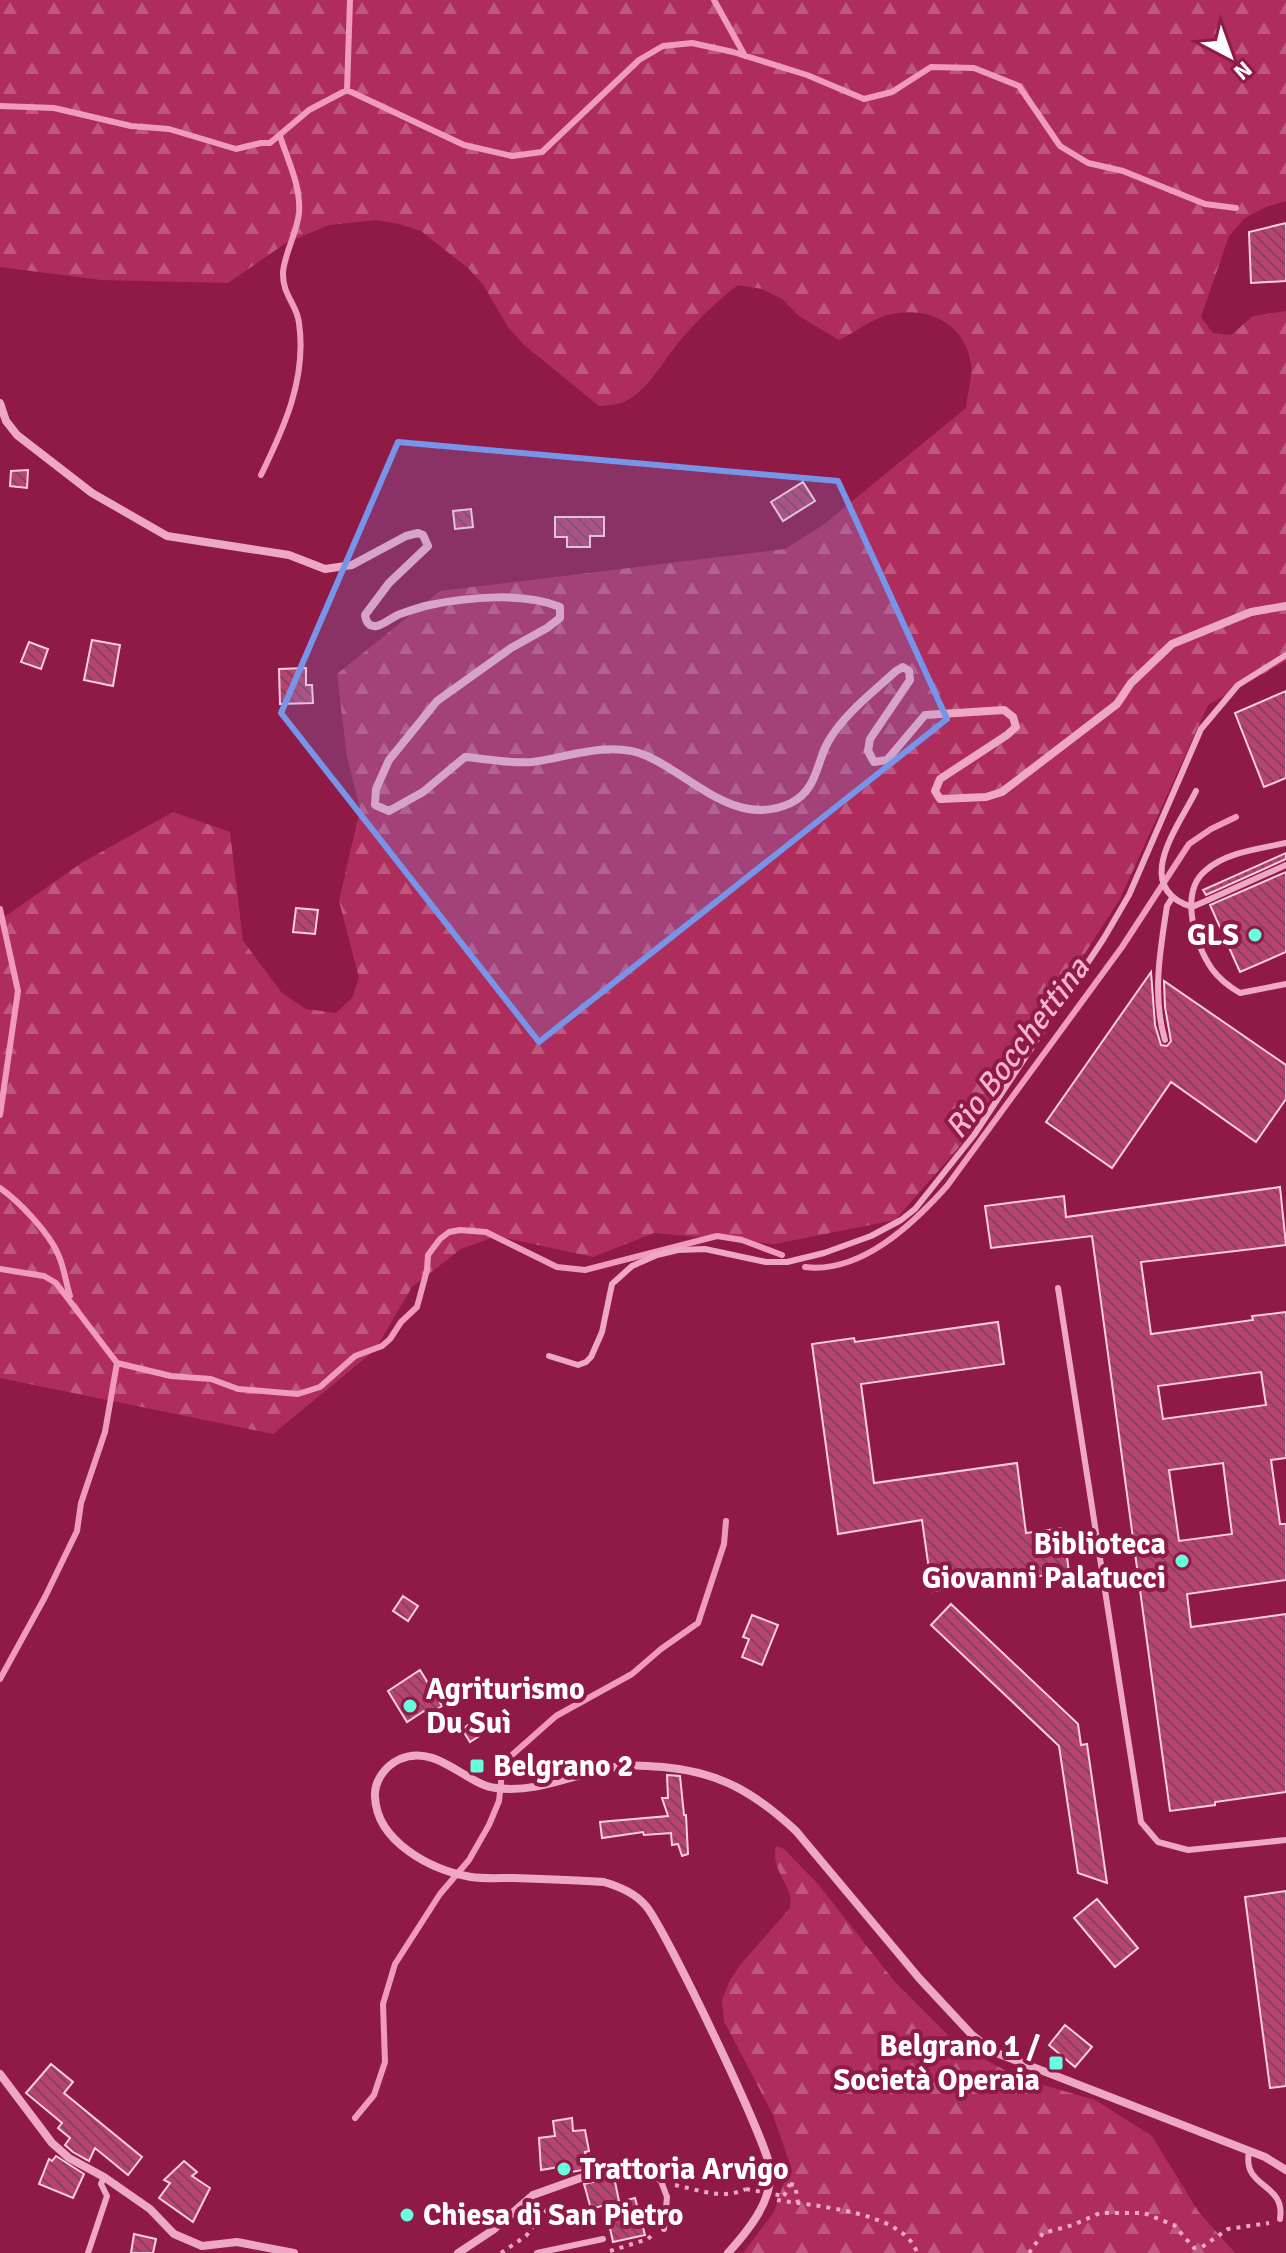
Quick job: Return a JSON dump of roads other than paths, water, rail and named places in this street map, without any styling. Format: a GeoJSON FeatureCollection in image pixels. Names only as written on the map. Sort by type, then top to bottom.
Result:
{"type":"FeatureCollection","features":[{"type":"Feature","properties":{"kind":"street"},"geometry":{"type":"LineString","coordinates":[[0,403],[6,421],[17,435],[92,493],[167,536],[289,555],[325,569],[352,565],[406,536],[423,535],[428,546],[389,583],[365,615],[372,626],[430,605],[509,597],[542,600],[560,607],[560,618],[547,628],[511,648],[437,701],[389,760],[376,789],[375,805],[389,811],[423,792],[465,757],[529,762],[621,749],[646,756],[721,801],[752,810],[792,802],[808,790],[828,742],[854,711],[903,667],[909,671],[910,680],[870,739],[868,751],[874,762],[887,760],[925,715],[1004,710],[1013,717],[1016,727],[940,779],[935,791],[940,799],[986,797],[1002,792],[1117,704],[1131,683],[1172,644],[1251,612],[1286,606]]}},
{"type":"Feature","properties":{"kind":"street"},"geometry":{"type":"LineString","coordinates":[[728,2253],[759,2212],[766,2198],[772,2170],[733,2077],[661,1928],[645,1905],[625,1888],[604,1882],[471,1877],[412,1853],[395,1840],[381,1822],[375,1801],[375,1785],[384,1771],[400,1759],[418,1756],[437,1760],[492,1788],[532,1789],[610,1767],[635,1765],[686,1769],[733,1783],[776,1812],[796,1831],[919,1978],[972,2035],[994,2052],[1249,2152],[1286,2170]]}},
{"type":"Feature","properties":{"kind":"street"},"geometry":{"type":"LineString","coordinates":[[0,2074],[52,2143],[69,2158],[104,2177],[150,2209],[174,2234],[202,2246],[237,2242],[294,2253]]}},
{"type":"Feature","properties":{"kind":"street"},"geometry":{"type":"LineString","coordinates":[[458,2253],[493,2230],[533,2195],[586,2176]]}},
{"type":"Feature","properties":{"kind":"lane"},"geometry":{"type":"LineString","coordinates":[[549,1356],[578,1365],[586,1362],[602,1332],[612,1284],[632,1266],[657,1255],[705,1249],[766,1262],[787,1262],[871,1236],[915,1209],[982,1123],[1104,938],[1129,895],[1201,729],[1238,685],[1286,655]]}},
{"type":"Feature","properties":{"kind":"lane"},"geometry":{"type":"LineString","coordinates":[[1196,791],[1161,860],[1160,871],[1172,898],[1192,907],[1286,865]]}},
{"type":"Feature","properties":{"kind":"lane"},"geometry":{"type":"LineString","coordinates":[[1286,843],[1220,859],[1198,877],[1192,894],[1193,922],[1200,946],[1225,984],[1240,993],[1286,984]]}},
{"type":"Feature","properties":{"kind":"lane"},"geometry":{"type":"LineString","coordinates":[[1165,1040],[1158,1007],[1159,977],[1167,906],[1172,898]]}},
{"type":"Feature","properties":{"kind":"lane"},"geometry":{"type":"LineString","coordinates":[[1058,1288],[1141,1822],[1158,1842],[1188,1850],[1286,1840]]}},
{"type":"Feature","properties":{"kind":"lane"},"geometry":{"type":"LineString","coordinates":[[1249,2152],[1247,2166],[1282,2202],[1280,2219]]}},
{"type":"Feature","properties":{"kind":"lane"},"geometry":{"type":"LineString","coordinates":[[586,2176],[621,2165],[638,2166],[661,2181],[667,2197],[665,2225]]}},
{"type":"Feature","properties":{"kind":"lane"},"geometry":{"type":"LineString","coordinates":[[88,2253],[107,2196],[101,2184],[104,2177]]}},
{"type":"Feature","properties":{"kind":"lane"},"geometry":{"type":"LineString","coordinates":[[537,2253],[603,2239]]}},
{"type":"Feature","properties":{"kind":"waterway"},"geometry":{"type":"LineString","coordinates":[[347,90],[350,0]]}},
{"type":"Feature","properties":{"kind":"waterway"},"geometry":{"type":"LineString","coordinates":[[714,0],[745,56]]}},
{"type":"Feature","properties":{"kind":"waterway"},"geometry":{"type":"LineString","coordinates":[[0,106],[54,108],[131,126],[169,129],[236,149],[270,143],[309,110],[347,90],[464,145],[512,156],[542,152],[639,60],[663,46],[692,43],[807,75],[864,99],[892,92],[931,67],[974,68],[1019,86],[1060,146],[1088,163],[1123,171],[1205,204],[1236,208]]}},
{"type":"Feature","properties":{"kind":"waterway"},"geometry":{"type":"LineString","coordinates":[[261,475],[292,402],[300,363],[299,323],[283,280],[286,257],[298,220],[299,203],[280,136]]}},
{"type":"Feature","properties":{"kind":"waterway","name":"Rio Bocchettina"},"geometry":{"type":"LineString","coordinates":[[805,1267],[846,1263],[866,1254],[902,1230],[933,1201],[1122,947],[1189,844],[1236,817]]}},
{"type":"Feature","properties":{"kind":"waterway"},"geometry":{"type":"LineString","coordinates":[[0,909],[18,991],[0,1115]]}},
{"type":"Feature","properties":{"kind":"waterway"},"geometry":{"type":"LineString","coordinates":[[0,1188],[33,1218],[54,1246],[70,1296]]}},
{"type":"Feature","properties":{"kind":"waterway","name":"Rio Bocchettina"},"geometry":{"type":"LineString","coordinates":[[0,1269],[44,1276],[56,1283],[117,1363],[171,1376],[211,1379],[238,1389],[298,1394],[320,1387],[355,1356],[382,1346],[390,1339],[401,1322],[417,1307],[428,1255],[449,1232],[486,1232],[557,1267],[585,1270],[717,1236],[742,1240],[782,1255]]}},
{"type":"Feature","properties":{"kind":"waterway"},"geometry":{"type":"LineString","coordinates":[[0,1679],[77,1531],[81,1503],[105,1432],[117,1363]]}},
{"type":"Feature","properties":{"kind":"waterway"},"geometry":{"type":"LineString","coordinates":[[355,2118],[374,2095],[385,2062],[383,2004],[395,1964],[440,1894],[469,1860],[489,1825],[499,1801],[503,1763],[556,1716],[632,1674],[698,1623],[724,1544],[726,1521]]}},
{"type":"Feature","properties":{"kind":"place","name":"GLS"},"geometry":{"type":"Point","coordinates":[1255,935]}},
{"type":"Feature","properties":{"kind":"place","name":"Biblioteca Giovanni Palatucci"},"geometry":{"type":"Point","coordinates":[1182,1561]}},
{"type":"Feature","properties":{"kind":"place","name":"Agriturismo Du Suì"},"geometry":{"type":"Point","coordinates":[410,1706]}},
{"type":"Feature","properties":{"kind":"place","name":"Belgrano 2"},"geometry":{"type":"Point","coordinates":[477,1766]}},
{"type":"Feature","properties":{"kind":"place","name":"Belgrano 1 / Società Operaia"},"geometry":{"type":"Point","coordinates":[1056,2063]}},
{"type":"Feature","properties":{"kind":"place","name":"Trattoria Arvigo"},"geometry":{"type":"Point","coordinates":[564,2169]}},
{"type":"Feature","properties":{"kind":"place","name":"Chiesa di San Pietro"},"geometry":{"type":"Point","coordinates":[407,2215]}}]}
